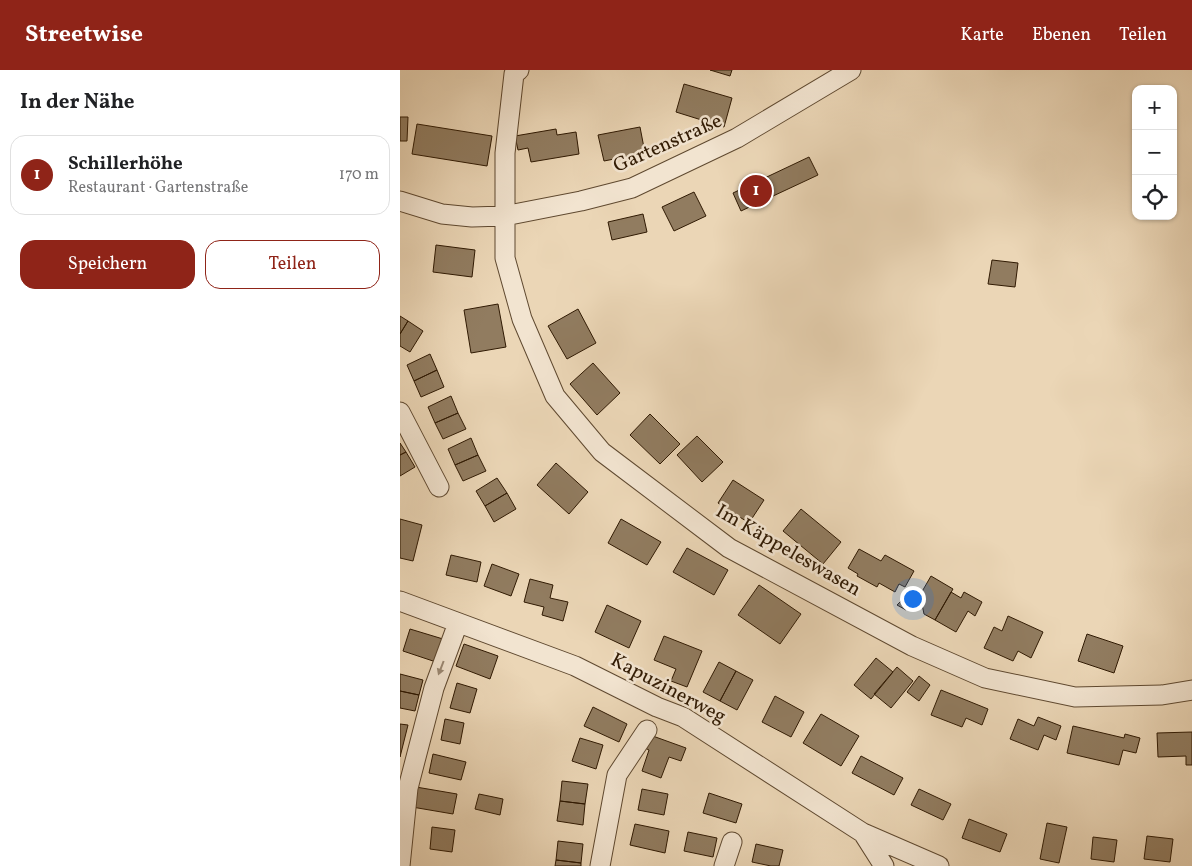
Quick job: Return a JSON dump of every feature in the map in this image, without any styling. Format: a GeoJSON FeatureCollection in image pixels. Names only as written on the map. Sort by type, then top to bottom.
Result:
{"type":"FeatureCollection","features":[{"type":"Feature","properties":{"kind":"street","name":"Im Käppeleswasen"},"geometry":{"type":"LineString","coordinates":[[519,70],[514,74],[505,153],[505,258],[522,319],[555,396],[602,452],[729,548],[912,646],[986,678],[1075,697],[1162,695],[1192,690]]}},
{"type":"Feature","properties":{"kind":"street","name":"Gartenstraße"},"geometry":{"type":"LineString","coordinates":[[400,201],[442,214],[472,217],[504,216],[580,201],[632,188],[737,138],[851,70]]}},
{"type":"Feature","properties":{"kind":"street"},"geometry":{"type":"LineString","coordinates":[[400,412],[439,487]]}},
{"type":"Feature","properties":{"kind":"street","name":"Kapuzinerweg"},"geometry":{"type":"LineString","coordinates":[[400,601],[575,666],[657,708],[683,717],[863,833],[884,866]]}},
{"type":"Feature","properties":{"kind":"street"},"geometry":{"type":"LineString","coordinates":[[400,866],[408,788],[434,688],[458,623]]}},
{"type":"Feature","properties":{"kind":"street"},"geometry":{"type":"LineString","coordinates":[[600,866],[617,775],[647,730]]}},
{"type":"Feature","properties":{"kind":"street"},"geometry":{"type":"LineString","coordinates":[[863,833],[939,866]]}},
{"type":"Feature","properties":{"kind":"street"},"geometry":{"type":"LineString","coordinates":[[724,866],[732,842]]}},
{"type":"Feature","properties":{"kind":"building"},"geometry":{"type":"Polygon","coordinates":[[[710,70],[732,70],[730,76],[710,70]]]}},
{"type":"Feature","properties":{"kind":"building"},"geometry":{"type":"Polygon","coordinates":[[[684,84],[732,98],[724,127],[676,112],[684,84]]]}},
{"type":"Feature","properties":{"kind":"building"},"geometry":{"type":"Polygon","coordinates":[[[400,117],[408,117],[407,141],[400,141],[400,117]]]}},
{"type":"Feature","properties":{"kind":"building"},"geometry":{"type":"Polygon","coordinates":[[[417,124],[492,136],[487,166],[412,154],[417,124]]]}},
{"type":"Feature","properties":{"kind":"building"},"geometry":{"type":"Polygon","coordinates":[[[640,127],[645,153],[604,161],[598,135],[640,127]]]}},
{"type":"Feature","properties":{"kind":"building"},"geometry":{"type":"Polygon","coordinates":[[[556,129],[557,135],[576,132],[579,154],[531,162],[528,148],[518,150],[515,136],[556,129]]]}},
{"type":"Feature","properties":{"kind":"building"},"geometry":{"type":"Polygon","coordinates":[[[809,157],[818,175],[741,211],[733,193],[809,157]]]}},
{"type":"Feature","properties":{"kind":"building"},"geometry":{"type":"Polygon","coordinates":[[[694,192],[706,216],[674,231],[662,207],[694,192]]]}},
{"type":"Feature","properties":{"kind":"building"},"geometry":{"type":"Polygon","coordinates":[[[643,214],[647,232],[612,240],[608,222],[643,214]]]}},
{"type":"Feature","properties":{"kind":"building"},"geometry":{"type":"Polygon","coordinates":[[[436,245],[475,250],[472,277],[433,272],[436,245]]]}},
{"type":"Feature","properties":{"kind":"building"},"geometry":{"type":"Polygon","coordinates":[[[992,260],[1018,263],[1015,287],[988,284],[992,260]]]}},
{"type":"Feature","properties":{"kind":"building"},"geometry":{"type":"Polygon","coordinates":[[[498,304],[506,347],[471,353],[464,310],[498,304]]]}},
{"type":"Feature","properties":{"kind":"building"},"geometry":{"type":"Polygon","coordinates":[[[578,309],[596,343],[567,359],[548,326],[578,309]]]}},
{"type":"Feature","properties":{"kind":"building"},"geometry":{"type":"Polygon","coordinates":[[[400,316],[408,321],[400,334],[400,316]]]}},
{"type":"Feature","properties":{"kind":"building"},"geometry":{"type":"Polygon","coordinates":[[[408,321],[423,331],[410,352],[400,346],[400,334],[408,321]]]}},
{"type":"Feature","properties":{"kind":"building"},"geometry":{"type":"Polygon","coordinates":[[[430,354],[437,370],[414,381],[407,365],[430,354]]]}},
{"type":"Feature","properties":{"kind":"building"},"geometry":{"type":"Polygon","coordinates":[[[593,363],[620,393],[597,415],[570,384],[593,363]]]}},
{"type":"Feature","properties":{"kind":"building"},"geometry":{"type":"Polygon","coordinates":[[[437,370],[444,387],[421,397],[414,381],[437,370]]]}},
{"type":"Feature","properties":{"kind":"building"},"geometry":{"type":"Polygon","coordinates":[[[451,396],[458,413],[435,423],[428,407],[451,396]]]}},
{"type":"Feature","properties":{"kind":"building"},"geometry":{"type":"Polygon","coordinates":[[[458,413],[466,429],[443,439],[435,423],[458,413]]]}},
{"type":"Feature","properties":{"kind":"building"},"geometry":{"type":"Polygon","coordinates":[[[650,414],[680,444],[660,464],[630,435],[650,414]]]}},
{"type":"Feature","properties":{"kind":"building"},"geometry":{"type":"Polygon","coordinates":[[[697,436],[723,462],[702,482],[677,455],[697,436]]]}},
{"type":"Feature","properties":{"kind":"building"},"geometry":{"type":"Polygon","coordinates":[[[471,438],[478,455],[455,465],[448,449],[471,438]]]}},
{"type":"Feature","properties":{"kind":"building"},"geometry":{"type":"Polygon","coordinates":[[[400,443],[406,452],[400,455],[400,443]]]}},
{"type":"Feature","properties":{"kind":"building"},"geometry":{"type":"Polygon","coordinates":[[[406,452],[415,467],[400,476],[400,455],[406,452]]]}},
{"type":"Feature","properties":{"kind":"building"},"geometry":{"type":"Polygon","coordinates":[[[478,455],[486,471],[463,481],[455,465],[478,455]]]}},
{"type":"Feature","properties":{"kind":"building"},"geometry":{"type":"Polygon","coordinates":[[[556,463],[588,492],[569,514],[537,485],[556,463]]]}},
{"type":"Feature","properties":{"kind":"building"},"geometry":{"type":"Polygon","coordinates":[[[497,478],[507,493],[485,506],[476,491],[497,478]]]}},
{"type":"Feature","properties":{"kind":"building"},"geometry":{"type":"Polygon","coordinates":[[[733,480],[764,500],[749,523],[718,503],[733,480]]]}},
{"type":"Feature","properties":{"kind":"building"},"geometry":{"type":"Polygon","coordinates":[[[507,493],[516,509],[494,522],[485,506],[507,493]]]}},
{"type":"Feature","properties":{"kind":"building"},"geometry":{"type":"Polygon","coordinates":[[[801,509],[841,542],[823,564],[783,531],[801,509]]]}},
{"type":"Feature","properties":{"kind":"building"},"geometry":{"type":"Polygon","coordinates":[[[400,519],[422,525],[413,561],[400,558],[400,519]]]}},
{"type":"Feature","properties":{"kind":"building"},"geometry":{"type":"Polygon","coordinates":[[[621,519],[661,542],[647,565],[608,543],[621,519]]]}},
{"type":"Feature","properties":{"kind":"building"},"geometry":{"type":"Polygon","coordinates":[[[687,548],[728,570],[714,595],[673,572],[687,548]]]}},
{"type":"Feature","properties":{"kind":"building"},"geometry":{"type":"Polygon","coordinates":[[[859,549],[881,561],[885,555],[914,571],[905,587],[899,584],[895,592],[879,583],[877,587],[857,576],[858,574],[848,568],[859,549]]]}},
{"type":"Feature","properties":{"kind":"building"},"geometry":{"type":"Polygon","coordinates":[[[451,555],[481,562],[477,582],[446,575],[451,555]]]}},
{"type":"Feature","properties":{"kind":"building"},"geometry":{"type":"Polygon","coordinates":[[[492,564],[519,574],[511,596],[484,586],[492,564]]]}},
{"type":"Feature","properties":{"kind":"building"},"geometry":{"type":"Polygon","coordinates":[[[931,576],[953,589],[935,620],[924,614],[920,595],[931,576]]]}},
{"type":"Feature","properties":{"kind":"building"},"geometry":{"type":"Polygon","coordinates":[[[530,579],[553,585],[550,598],[568,602],[563,621],[542,615],[544,607],[524,602],[530,579]]]}},
{"type":"Feature","properties":{"kind":"building"},"geometry":{"type":"Polygon","coordinates":[[[759,585],[801,614],[780,644],[738,615],[759,585]]]}},
{"type":"Feature","properties":{"kind":"building"},"geometry":{"type":"Polygon","coordinates":[[[951,592],[961,598],[964,592],[982,602],[975,616],[968,611],[956,632],[935,620],[951,592]]]}},
{"type":"Feature","properties":{"kind":"building"},"geometry":{"type":"Polygon","coordinates":[[[908,594],[914,598],[906,610],[897,605],[908,594]]]}},
{"type":"Feature","properties":{"kind":"building"},"geometry":{"type":"Polygon","coordinates":[[[607,605],[641,621],[629,648],[595,632],[607,605]]]}},
{"type":"Feature","properties":{"kind":"building"},"geometry":{"type":"Polygon","coordinates":[[[1008,616],[1043,632],[1031,658],[1018,651],[1013,661],[984,648],[994,627],[1002,631],[1008,616]]]}},
{"type":"Feature","properties":{"kind":"building"},"geometry":{"type":"Polygon","coordinates":[[[410,629],[443,639],[436,662],[403,651],[410,629]]]}},
{"type":"Feature","properties":{"kind":"building"},"geometry":{"type":"Polygon","coordinates":[[[1087,634],[1123,646],[1114,673],[1078,661],[1087,634]]]}},
{"type":"Feature","properties":{"kind":"building"},"geometry":{"type":"Polygon","coordinates":[[[664,636],[702,651],[687,687],[671,681],[676,669],[654,660],[664,636]]]}},
{"type":"Feature","properties":{"kind":"building"},"geometry":{"type":"Polygon","coordinates":[[[464,644],[498,656],[490,679],[456,666],[464,644]]]}},
{"type":"Feature","properties":{"kind":"building"},"geometry":{"type":"Polygon","coordinates":[[[876,658],[893,672],[871,699],[854,685],[876,658]]]}},
{"type":"Feature","properties":{"kind":"building"},"geometry":{"type":"Polygon","coordinates":[[[719,662],[736,671],[720,701],[703,692],[719,662]]]}},
{"type":"Feature","properties":{"kind":"building"},"geometry":{"type":"Polygon","coordinates":[[[897,667],[913,681],[891,708],[874,694],[897,667]]]}},
{"type":"Feature","properties":{"kind":"building"},"geometry":{"type":"Polygon","coordinates":[[[736,671],[753,680],[737,710],[720,701],[736,671]]]}},
{"type":"Feature","properties":{"kind":"building"},"geometry":{"type":"Polygon","coordinates":[[[400,674],[423,680],[419,695],[400,691],[400,674]]]}},
{"type":"Feature","properties":{"kind":"building"},"geometry":{"type":"Polygon","coordinates":[[[919,676],[930,685],[919,701],[907,692],[919,676]]]}},
{"type":"Feature","properties":{"kind":"building"},"geometry":{"type":"Polygon","coordinates":[[[457,683],[477,689],[470,713],[450,708],[457,683]]]}},
{"type":"Feature","properties":{"kind":"building"},"geometry":{"type":"Polygon","coordinates":[[[941,690],[988,709],[982,725],[966,718],[962,727],[931,715],[941,690]]]}},
{"type":"Feature","properties":{"kind":"building"},"geometry":{"type":"Polygon","coordinates":[[[400,691],[419,695],[415,711],[400,708],[400,691]]]}},
{"type":"Feature","properties":{"kind":"building"},"geometry":{"type":"Polygon","coordinates":[[[775,696],[804,712],[791,737],[762,722],[775,696]]]}},
{"type":"Feature","properties":{"kind":"building"},"geometry":{"type":"Polygon","coordinates":[[[593,707],[627,724],[619,742],[584,726],[593,707]]]}},
{"type":"Feature","properties":{"kind":"building"},"geometry":{"type":"Polygon","coordinates":[[[821,714],[859,736],[841,766],[803,743],[821,714]]]}},
{"type":"Feature","properties":{"kind":"building"},"geometry":{"type":"Polygon","coordinates":[[[1038,717],[1061,726],[1056,740],[1044,735],[1038,750],[1010,739],[1018,719],[1034,726],[1038,717]]]}},
{"type":"Feature","properties":{"kind":"building"},"geometry":{"type":"Polygon","coordinates":[[[445,719],[464,723],[460,744],[441,740],[445,719]]]}},
{"type":"Feature","properties":{"kind":"building"},"geometry":{"type":"Polygon","coordinates":[[[400,724],[408,725],[400,757],[400,724]]]}},
{"type":"Feature","properties":{"kind":"building"},"geometry":{"type":"Polygon","coordinates":[[[1073,726],[1124,738],[1125,734],[1140,738],[1136,753],[1123,750],[1119,765],[1067,753],[1073,726]]]}},
{"type":"Feature","properties":{"kind":"building"},"geometry":{"type":"Polygon","coordinates":[[[1192,732],[1192,765],[1186,765],[1186,756],[1158,757],[1157,733],[1192,732]]]}},
{"type":"Feature","properties":{"kind":"building"},"geometry":{"type":"Polygon","coordinates":[[[650,735],[686,748],[681,761],[669,757],[661,778],[642,771],[649,750],[645,748],[650,735]]]}},
{"type":"Feature","properties":{"kind":"building"},"geometry":{"type":"Polygon","coordinates":[[[580,738],[603,745],[596,769],[572,761],[580,738]]]}},
{"type":"Feature","properties":{"kind":"building"},"geometry":{"type":"Polygon","coordinates":[[[433,754],[466,762],[461,780],[429,773],[433,754]]]}},
{"type":"Feature","properties":{"kind":"building"},"geometry":{"type":"Polygon","coordinates":[[[861,756],[903,778],[894,795],[852,773],[861,756]]]}},
{"type":"Feature","properties":{"kind":"building"},"geometry":{"type":"Polygon","coordinates":[[[562,781],[588,784],[585,804],[560,801],[562,781]]]}},
{"type":"Feature","properties":{"kind":"building"},"geometry":{"type":"Polygon","coordinates":[[[416,787],[457,794],[453,814],[412,807],[416,787]]]}},
{"type":"Feature","properties":{"kind":"building"},"geometry":{"type":"Polygon","coordinates":[[[642,789],[668,794],[664,815],[638,810],[642,789]]]}},
{"type":"Feature","properties":{"kind":"building"},"geometry":{"type":"Polygon","coordinates":[[[919,789],[951,804],[943,820],[911,805],[919,789]]]}},
{"type":"Feature","properties":{"kind":"building"},"geometry":{"type":"Polygon","coordinates":[[[709,793],[742,804],[736,823],[703,813],[709,793]]]}},
{"type":"Feature","properties":{"kind":"building"},"geometry":{"type":"Polygon","coordinates":[[[479,794],[503,799],[500,815],[475,809],[479,794]]]}},
{"type":"Feature","properties":{"kind":"building"},"geometry":{"type":"Polygon","coordinates":[[[560,801],[585,804],[583,825],[557,821],[560,801]]]}},
{"type":"Feature","properties":{"kind":"building"},"geometry":{"type":"Polygon","coordinates":[[[969,819],[1007,834],[1000,852],[962,838],[969,819]]]}},
{"type":"Feature","properties":{"kind":"building"},"geometry":{"type":"Polygon","coordinates":[[[1047,823],[1067,827],[1059,863],[1040,859],[1047,823]]]}},
{"type":"Feature","properties":{"kind":"building"},"geometry":{"type":"Polygon","coordinates":[[[635,824],[669,831],[665,853],[630,845],[635,824]]]}},
{"type":"Feature","properties":{"kind":"building"},"geometry":{"type":"Polygon","coordinates":[[[432,827],[455,830],[452,852],[430,849],[432,827]]]}},
{"type":"Feature","properties":{"kind":"building"},"geometry":{"type":"Polygon","coordinates":[[[688,832],[717,838],[713,857],[684,851],[688,832]]]}},
{"type":"Feature","properties":{"kind":"building"},"geometry":{"type":"Polygon","coordinates":[[[1147,836],[1173,839],[1170,862],[1144,859],[1147,836]]]}},
{"type":"Feature","properties":{"kind":"building"},"geometry":{"type":"Polygon","coordinates":[[[1093,837],[1117,840],[1114,862],[1091,859],[1093,837]]]}},
{"type":"Feature","properties":{"kind":"building"},"geometry":{"type":"Polygon","coordinates":[[[558,841],[583,844],[581,863],[556,860],[558,841]]]}},
{"type":"Feature","properties":{"kind":"building"},"geometry":{"type":"Polygon","coordinates":[[[756,844],[783,850],[779,866],[752,862],[756,844]]]}},
{"type":"Feature","properties":{"kind":"building"},"geometry":{"type":"Polygon","coordinates":[[[556,860],[581,863],[581,866],[555,866],[556,860]]]}},
{"type":"Feature","properties":{"kind":"place","name":"Schillerhöhe"},"geometry":{"type":"Point","coordinates":[756,191]}}]}
